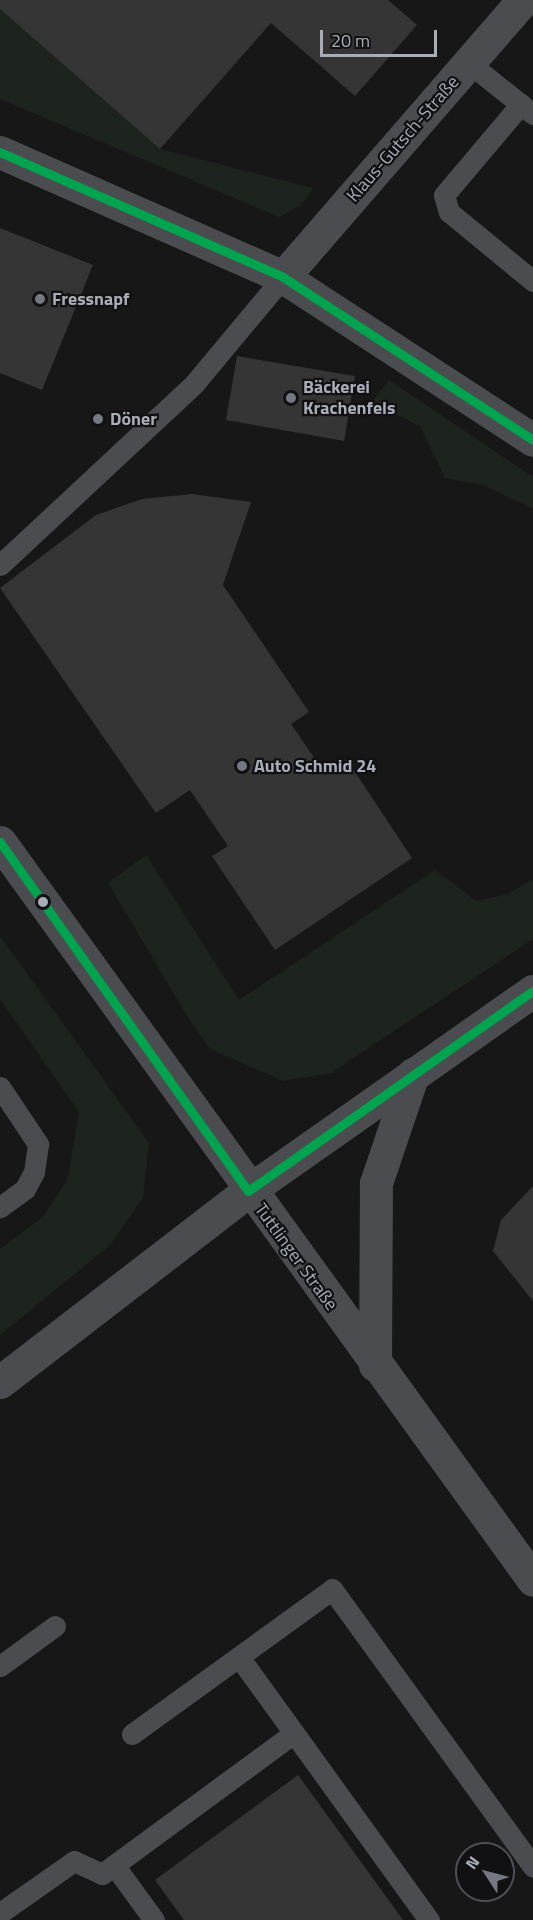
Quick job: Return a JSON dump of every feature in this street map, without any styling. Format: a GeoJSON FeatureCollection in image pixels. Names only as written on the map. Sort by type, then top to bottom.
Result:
{"type":"FeatureCollection","features":[{"type":"Feature","properties":{"kind":"street","name":"Klaus-Gutsch-Straße"},"geometry":{"type":"LineString","coordinates":[[283,278],[523,0]]}},
{"type":"Feature","properties":{"kind":"street"},"geometry":{"type":"LineString","coordinates":[[0,152],[283,278],[533,440]]}},
{"type":"Feature","properties":{"kind":"street","name":"Tuttlinger Straße"},"geometry":{"type":"LineString","coordinates":[[0,842],[248,1191],[533,1580]]}},
{"type":"Feature","properties":{"kind":"street"},"geometry":{"type":"LineString","coordinates":[[0,1382],[248,1191],[533,992]]}},
{"type":"Feature","properties":{"kind":"street"},"geometry":{"type":"LineString","coordinates":[[375,1365],[376,1183],[413,1074]]}},
{"type":"Feature","properties":{"kind":"lane"},"geometry":{"type":"LineString","coordinates":[[469,63],[527,109],[444,195],[449,212],[533,281]]}},
{"type":"Feature","properties":{"kind":"lane"},"geometry":{"type":"LineString","coordinates":[[0,565],[194,384],[283,278]]}},
{"type":"Feature","properties":{"kind":"lane"},"geometry":{"type":"LineString","coordinates":[[0,1088],[38,1144],[34,1173],[25,1190],[0,1207]]}},
{"type":"Feature","properties":{"kind":"lane"},"geometry":{"type":"LineString","coordinates":[[132,1734],[332,1589],[533,1867]]}},
{"type":"Feature","properties":{"kind":"lane"},"geometry":{"type":"LineString","coordinates":[[0,1666],[55,1626]]}},
{"type":"Feature","properties":{"kind":"lane"},"geometry":{"type":"LineString","coordinates":[[239,1657],[429,1920]]}},
{"type":"Feature","properties":{"kind":"lane"},"geometry":{"type":"LineString","coordinates":[[0,1913],[74,1860],[102,1874],[294,1733]]}},
{"type":"Feature","properties":{"kind":"lane"},"geometry":{"type":"LineString","coordinates":[[114,1865],[154,1920]]}},
{"type":"Feature","properties":{"kind":"shaded area"},"geometry":{"type":"Polygon","coordinates":[[[0,9],[160,149],[313,188],[302,205],[279,217],[0,99],[0,9]]]}},
{"type":"Feature","properties":{"kind":"shaded area"},"geometry":{"type":"Polygon","coordinates":[[[389,380],[533,477],[533,509],[483,485],[445,478],[420,426],[371,403],[389,380]]]}},
{"type":"Feature","properties":{"kind":"shaded area"},"geometry":{"type":"Polygon","coordinates":[[[146,855],[239,1000],[435,870],[476,901],[508,894],[533,879],[533,939],[331,1073],[283,1081],[210,1049],[186,1014],[108,883],[146,855]]]}},
{"type":"Feature","properties":{"kind":"shaded area"},"geometry":{"type":"Polygon","coordinates":[[[0,936],[149,1143],[143,1197],[110,1245],[0,1335],[0,1249],[43,1217],[68,1179],[79,1112],[0,999],[0,936]]]}},
{"type":"Feature","properties":{"kind":"building"},"geometry":{"type":"Polygon","coordinates":[[[0,0],[388,0],[417,25],[355,96],[271,23],[160,149],[0,9],[0,0]]]}},
{"type":"Feature","properties":{"kind":"building","name":"Fressnapf"},"geometry":{"type":"Polygon","coordinates":[[[0,228],[93,265],[42,390],[0,373],[0,228]]]}},
{"type":"Feature","properties":{"kind":"building","name":"Bäckerei Krachenfels"},"geometry":{"type":"Polygon","coordinates":[[[237,356],[355,376],[344,441],[226,420],[237,356]]]}},
{"type":"Feature","properties":{"kind":"building"},"geometry":{"type":"Polygon","coordinates":[[[192,494],[251,502],[223,585],[309,712],[291,724],[326,775],[347,760],[412,858],[275,950],[212,856],[228,846],[190,790],[156,813],[0,588],[96,515],[142,499],[192,494]]]}},
{"type":"Feature","properties":{"kind":"building"},"geometry":{"type":"Polygon","coordinates":[[[533,1186],[533,1301],[493,1251],[501,1220],[533,1186]]]}},
{"type":"Feature","properties":{"kind":"building"},"geometry":{"type":"Polygon","coordinates":[[[298,1775],[403,1920],[184,1920],[155,1880],[298,1775]]]}},
{"type":"Feature","properties":{"kind":"transit line"},"geometry":{"type":"LineString","coordinates":[[0,152],[283,277],[533,440]]}},
{"type":"Feature","properties":{"kind":"transit line"},"geometry":{"type":"LineString","coordinates":[[0,842],[248,1191],[533,991]]}},
{"type":"Feature","properties":{"kind":"place","name":"Fressnapf"},"geometry":{"type":"Point","coordinates":[40,299]}},
{"type":"Feature","properties":{"kind":"place","name":"Bäckerei Krachenfels"},"geometry":{"type":"Point","coordinates":[291,398]}},
{"type":"Feature","properties":{"kind":"place","name":"Döner"},"geometry":{"type":"Point","coordinates":[98,419]}},
{"type":"Feature","properties":{"kind":"place","name":"Auto Schmid 24"},"geometry":{"type":"Point","coordinates":[242,766]}}]}
